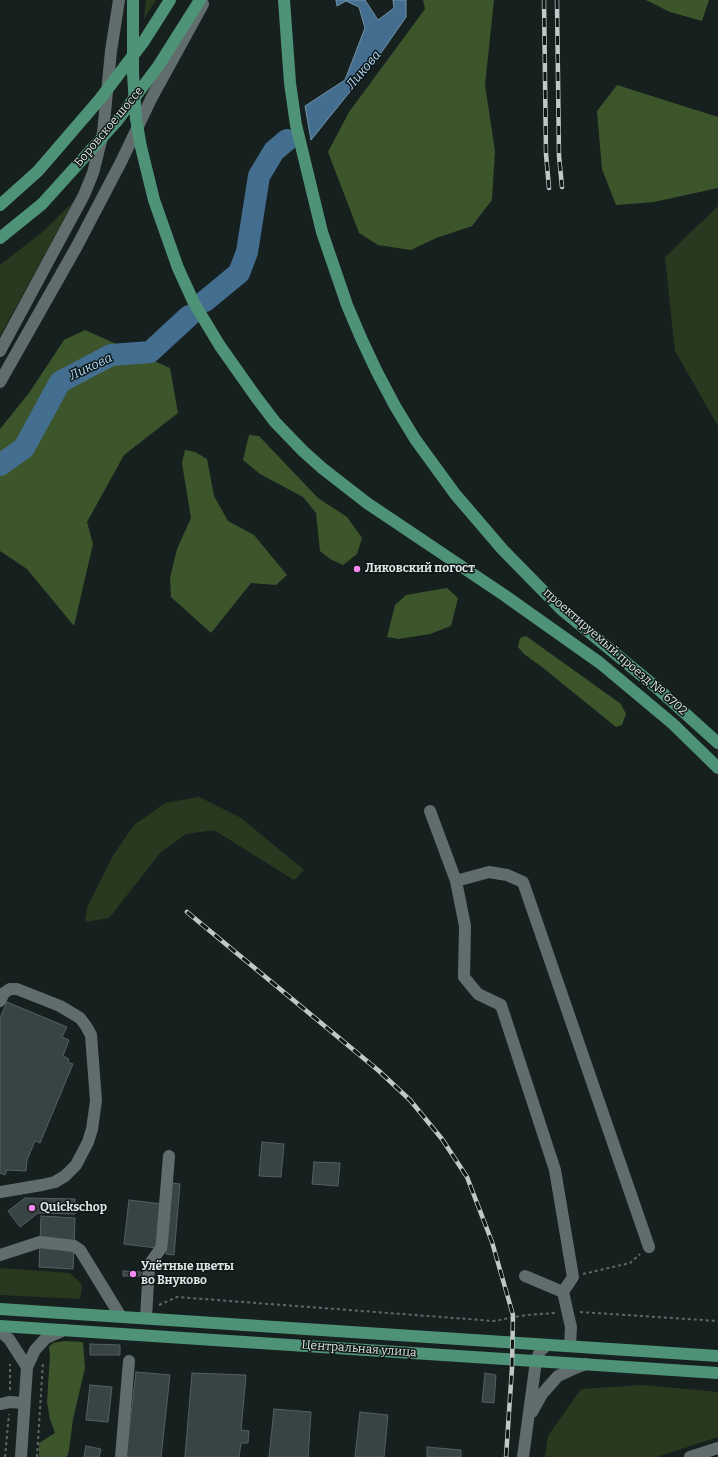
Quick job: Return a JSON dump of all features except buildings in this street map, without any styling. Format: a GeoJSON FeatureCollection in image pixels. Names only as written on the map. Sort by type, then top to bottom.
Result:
{"type":"FeatureCollection","features":[{"type":"Feature","properties":{"kind":"main road","name":"проектируемый проезд № 6702"},"geometry":{"type":"LineString","coordinates":[[132,0],[133,74],[138,132],[154,200],[178,268],[194,303],[238,373],[275,422],[303,451],[367,503],[504,595],[600,663],[673,724],[718,768]]}},
{"type":"Feature","properties":{"kind":"main road","name":"Боровское шоссе"},"geometry":{"type":"LineString","coordinates":[[0,205],[38,170],[100,99],[144,41],[170,0]]}},
{"type":"Feature","properties":{"kind":"main road","name":"Боровское шоссе"},"geometry":{"type":"LineString","coordinates":[[0,238],[42,204],[117,121],[159,66],[200,0]]}},
{"type":"Feature","properties":{"kind":"main road","name":"проектируемый проезд № 6702"},"geometry":{"type":"LineString","coordinates":[[284,0],[290,83],[300,141],[315,208],[330,259],[347,305],[377,372],[415,439],[455,494],[503,550],[561,609],[651,683],[718,743]]}},
{"type":"Feature","properties":{"kind":"main road","name":"Центральная улица"},"geometry":{"type":"LineString","coordinates":[[0,1309],[121,1317],[147,1312],[548,1345],[718,1356]]}},
{"type":"Feature","properties":{"kind":"main road","name":"Центральная улица"},"geometry":{"type":"LineString","coordinates":[[0,1326],[718,1373]]}},
{"type":"Feature","properties":{"kind":"street"},"geometry":{"type":"LineString","coordinates":[[0,351],[84,194],[93,173],[103,133],[111,51],[120,0]]}},
{"type":"Feature","properties":{"kind":"street"},"geometry":{"type":"LineString","coordinates":[[0,382],[77,246],[121,162],[152,97],[205,0]]}},
{"type":"Feature","properties":{"kind":"street"},"geometry":{"type":"LineString","coordinates":[[430,811],[456,880],[465,926],[464,977],[478,994],[501,1005],[555,1170],[573,1277],[563,1292],[571,1326],[570,1346]]}},
{"type":"Feature","properties":{"kind":"street"},"geometry":{"type":"LineString","coordinates":[[456,880],[489,872],[507,875],[523,882],[649,1247]]}},
{"type":"Feature","properties":{"kind":"street"},"geometry":{"type":"LineString","coordinates":[[0,1001],[4,993],[10,989],[17,988],[60,1006],[80,1018],[91,1035],[96,1101],[92,1129],[88,1142],[76,1165],[55,1182],[0,1192]]}},
{"type":"Feature","properties":{"kind":"street"},"geometry":{"type":"LineString","coordinates":[[147,1312],[149,1265],[161,1248],[162,1241],[169,1156]]}},
{"type":"Feature","properties":{"kind":"street"},"geometry":{"type":"LineString","coordinates":[[0,1255],[40,1242],[74,1246],[80,1250],[121,1317]]}},
{"type":"Feature","properties":{"kind":"street"},"geometry":{"type":"LineString","coordinates":[[525,1276],[563,1292]]}},
{"type":"Feature","properties":{"kind":"street"},"geometry":{"type":"LineString","coordinates":[[21,1457],[27,1367],[35,1350],[46,1338],[64,1330]]}},
{"type":"Feature","properties":{"kind":"street"},"geometry":{"type":"LineString","coordinates":[[0,1331],[9,1339],[27,1367]]}},
{"type":"Feature","properties":{"kind":"street"},"geometry":{"type":"LineString","coordinates":[[523,1457],[536,1361],[540,1351],[548,1345]]}},
{"type":"Feature","properties":{"kind":"street"},"geometry":{"type":"LineString","coordinates":[[122,1457],[129,1361]]}},
{"type":"Feature","properties":{"kind":"street"},"geometry":{"type":"LineString","coordinates":[[527,1422],[537,1401],[552,1382],[563,1373],[587,1364]]}},
{"type":"Feature","properties":{"kind":"street"},"geometry":{"type":"LineString","coordinates":[[0,1404],[10,1402],[24,1403]]}},
{"type":"Feature","properties":{"kind":"street"},"geometry":{"type":"LineString","coordinates":[[690,1457],[718,1448]]}},
{"type":"Feature","properties":{"kind":"path"},"geometry":{"type":"LineString","coordinates":[[573,1277],[630,1262],[649,1247]]}},
{"type":"Feature","properties":{"kind":"path"},"geometry":{"type":"LineString","coordinates":[[147,1312],[177,1297],[494,1321],[526,1315],[567,1312],[718,1321]]}},
{"type":"Feature","properties":{"kind":"path"},"geometry":{"type":"LineString","coordinates":[[37,1457],[43,1368]]}},
{"type":"Feature","properties":{"kind":"green space"},"geometry":{"type":"Polygon","coordinates":[[[146,0],[156,0],[144,19],[146,0]]]}},
{"type":"Feature","properties":{"kind":"green space"},"geometry":{"type":"Polygon","coordinates":[[[423,0],[494,0],[485,85],[495,151],[492,200],[472,226],[436,238],[411,250],[378,245],[359,233],[328,152],[349,112],[425,9],[423,0]]]}},
{"type":"Feature","properties":{"kind":"green space"},"geometry":{"type":"Polygon","coordinates":[[[646,0],[709,0],[702,21],[670,12],[646,0]]]}},
{"type":"Feature","properties":{"kind":"green space"},"geometry":{"type":"Polygon","coordinates":[[[617,85],[718,117],[718,188],[654,202],[616,205],[602,169],[597,111],[617,85]]]}},
{"type":"Feature","properties":{"kind":"green space"},"geometry":{"type":"Polygon","coordinates":[[[73,202],[0,336],[0,265],[45,230],[73,202]]]}},
{"type":"Feature","properties":{"kind":"green space"},"geometry":{"type":"Polygon","coordinates":[[[718,206],[718,426],[675,351],[665,257],[718,206]]]}},
{"type":"Feature","properties":{"kind":"green space"},"geometry":{"type":"Polygon","coordinates":[[[85,330],[170,368],[178,413],[124,455],[87,522],[93,544],[74,626],[27,569],[0,551],[0,429],[29,393],[64,340],[85,330]]]}},
{"type":"Feature","properties":{"kind":"green space"},"geometry":{"type":"Polygon","coordinates":[[[249,435],[259,436],[318,498],[347,517],[362,538],[357,554],[343,565],[330,559],[320,551],[316,513],[303,497],[260,474],[243,460],[249,435]]]}},
{"type":"Feature","properties":{"kind":"green space"},"geometry":{"type":"Polygon","coordinates":[[[185,450],[195,452],[207,459],[214,496],[228,521],[254,535],[287,575],[276,585],[251,583],[211,633],[171,597],[170,578],[177,549],[191,518],[182,463],[185,450]]]}},
{"type":"Feature","properties":{"kind":"green space"},"geometry":{"type":"Polygon","coordinates":[[[447,588],[458,598],[451,626],[430,634],[399,639],[387,637],[395,605],[406,595],[447,588]]]}},
{"type":"Feature","properties":{"kind":"green space"},"geometry":{"type":"Polygon","coordinates":[[[526,636],[621,704],[626,714],[622,725],[616,727],[524,654],[518,647],[520,638],[526,636]]]}},
{"type":"Feature","properties":{"kind":"green space"},"geometry":{"type":"Polygon","coordinates":[[[199,797],[241,818],[304,870],[294,880],[214,830],[186,834],[161,852],[109,918],[85,922],[87,908],[114,854],[134,825],[165,803],[199,797]]]}},
{"type":"Feature","properties":{"kind":"green space"},"geometry":{"type":"Polygon","coordinates":[[[0,1268],[69,1273],[80,1282],[82,1287],[80,1299],[0,1295],[0,1268]]]}},
{"type":"Feature","properties":{"kind":"green space"},"geometry":{"type":"Polygon","coordinates":[[[65,1341],[83,1342],[85,1368],[73,1419],[69,1450],[67,1457],[39,1457],[39,1443],[55,1433],[50,1419],[47,1402],[50,1355],[49,1347],[53,1343],[65,1341]]]}},
{"type":"Feature","properties":{"kind":"green space"},"geometry":{"type":"Polygon","coordinates":[[[643,1385],[718,1392],[718,1437],[657,1457],[545,1457],[548,1436],[581,1389],[643,1385]]]}},
{"type":"Feature","properties":{"kind":"water"},"geometry":{"type":"Polygon","coordinates":[[[336,0],[365,0],[378,20],[394,8],[393,0],[406,0],[406,17],[381,53],[311,140],[305,106],[345,80],[365,28],[359,7],[346,1],[337,6],[336,0]]]}},
{"type":"Feature","properties":{"kind":"waterway","name":"Ликова"},"geometry":{"type":"LineString","coordinates":[[205,301],[239,273],[247,252],[259,176],[274,151],[287,140]]}},
{"type":"Feature","properties":{"kind":"waterway","name":"Ликова"},"geometry":{"type":"LineString","coordinates":[[0,465],[24,448],[60,382],[111,355],[150,352],[189,316]]}},
{"type":"Feature","properties":{"kind":"railway"},"geometry":{"type":"LineString","coordinates":[[544,0],[546,154],[549,188]]}},
{"type":"Feature","properties":{"kind":"railway"},"geometry":{"type":"LineString","coordinates":[[557,0],[559,156],[562,187]]}},
{"type":"Feature","properties":{"kind":"railway"},"geometry":{"type":"LineString","coordinates":[[187,912],[379,1071],[410,1100],[442,1139],[467,1177],[492,1242],[513,1315],[512,1368],[506,1457]]}},
{"type":"Feature","properties":{"kind":"place","name":"Ликовский погост"},"geometry":{"type":"Point","coordinates":[357,569]}},
{"type":"Feature","properties":{"kind":"place","name":"Quickschop"},"geometry":{"type":"Point","coordinates":[32,1208]}},
{"type":"Feature","properties":{"kind":"place","name":"Улётные цветы во Внуково"},"geometry":{"type":"Point","coordinates":[133,1274]}}]}
